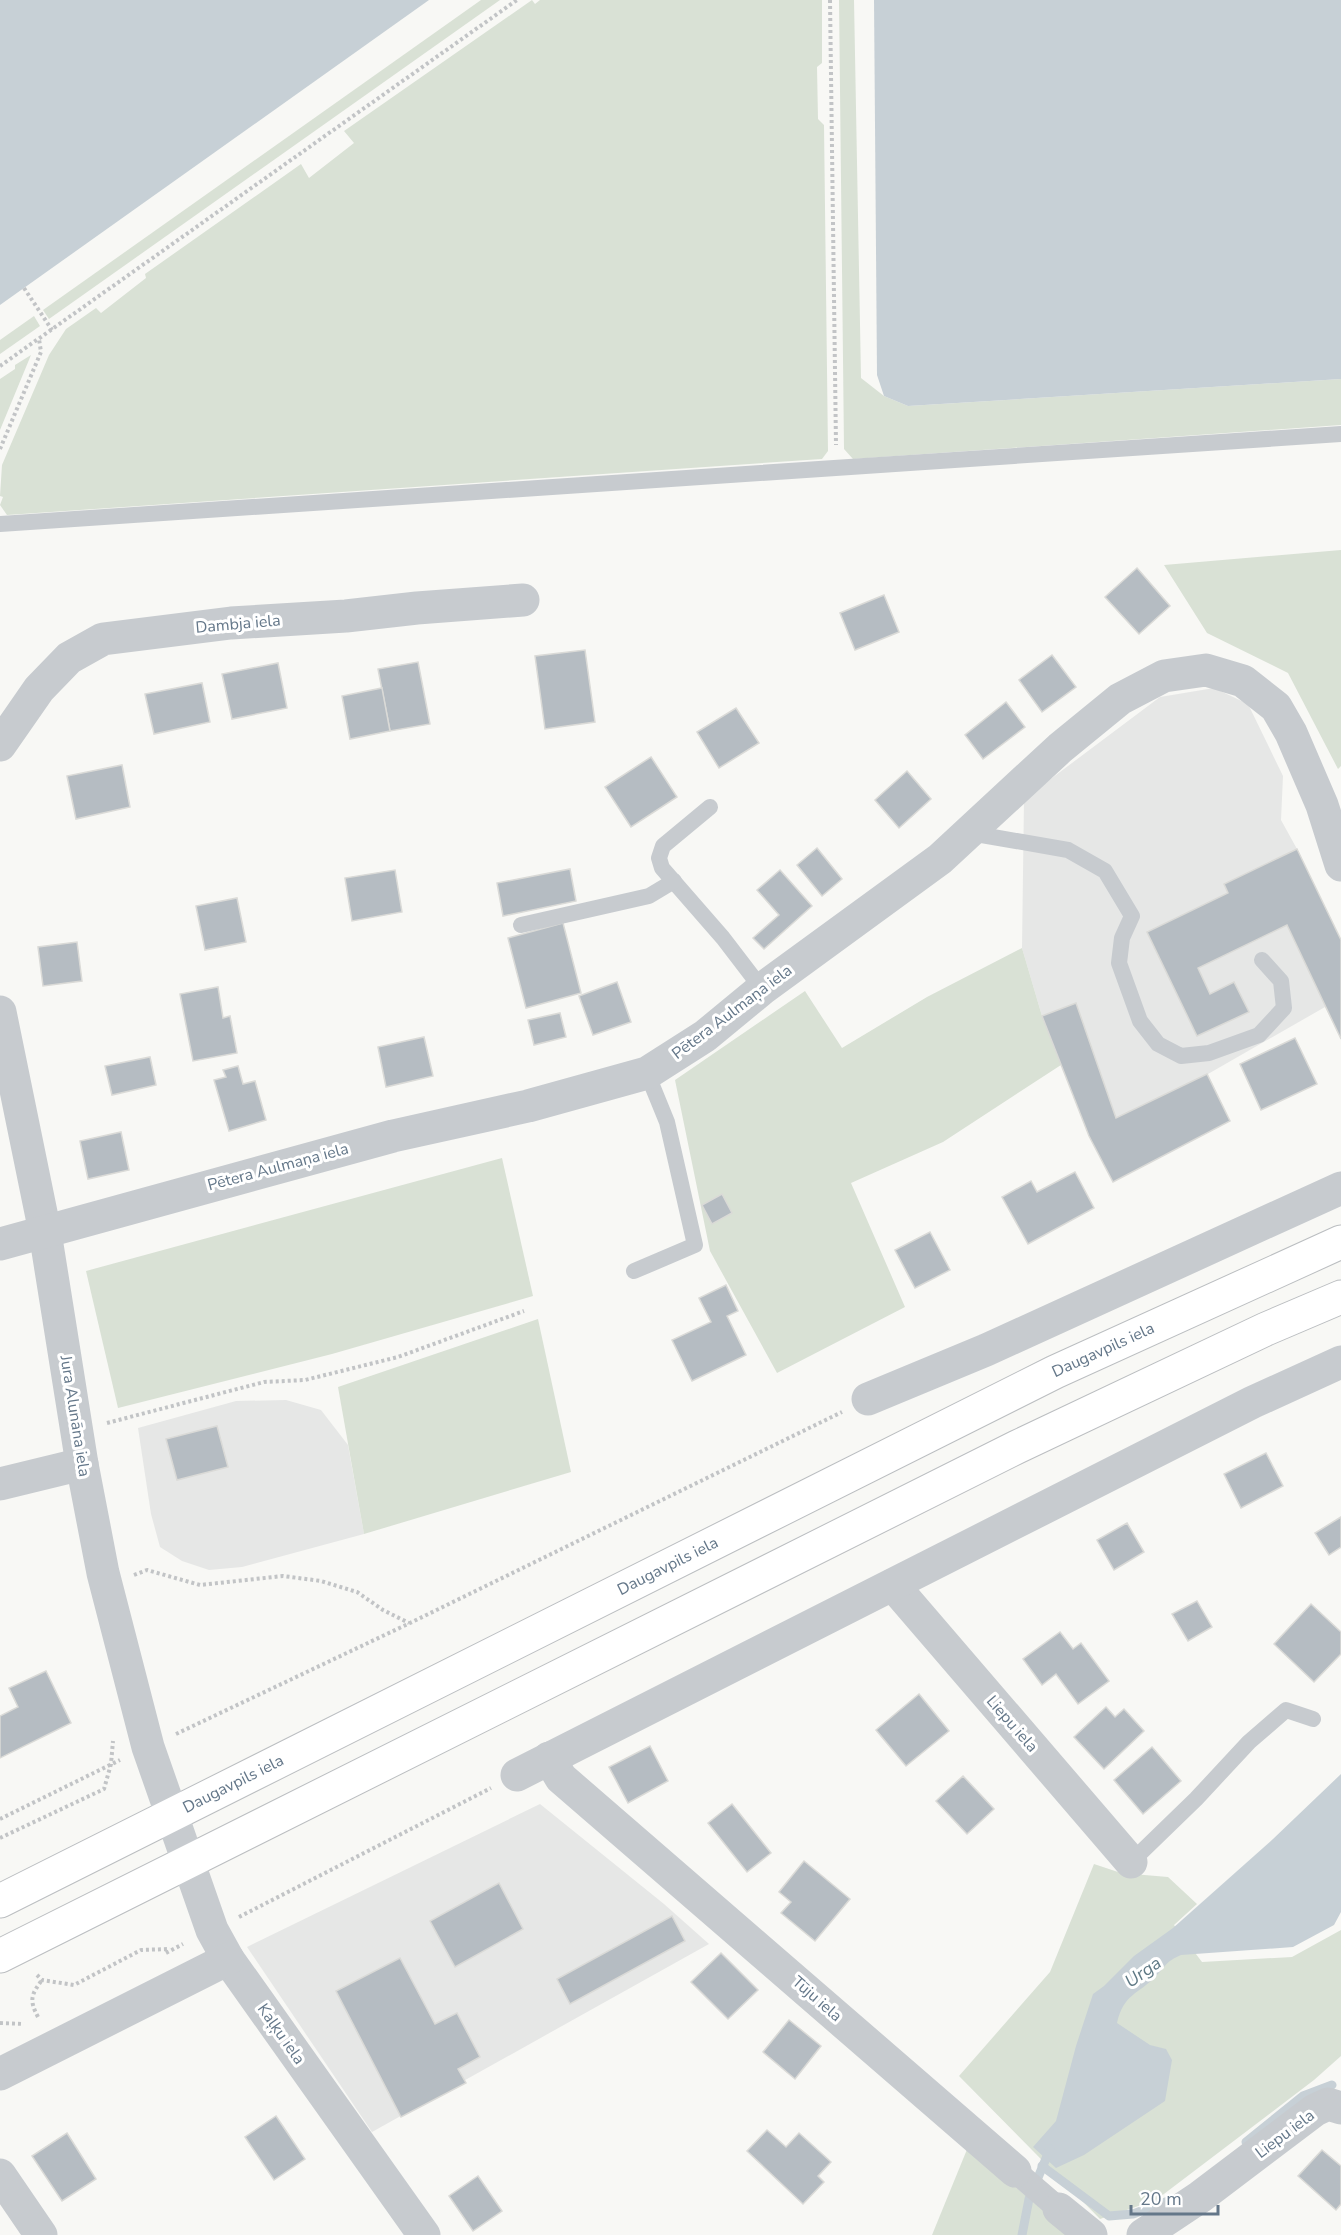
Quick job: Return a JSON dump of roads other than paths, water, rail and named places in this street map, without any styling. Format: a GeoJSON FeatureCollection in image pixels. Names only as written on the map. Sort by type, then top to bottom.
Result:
{"type":"FeatureCollection","features":[{"type":"Feature","properties":{"kind":"highway","name":"Daugavpils iela"},"geometry":{"type":"LineString","coordinates":[[0,1901],[1055,1372],[1341,1242]]}},
{"type":"Feature","properties":{"kind":"highway"},"geometry":{"type":"LineString","coordinates":[[0,1956],[1017,1448],[1266,1329],[1341,1297]]}},
{"type":"Feature","properties":{"kind":"street","name":"Dambja iela"},"geometry":{"type":"LineString","coordinates":[[0,745],[39,689],[69,658],[103,639],[231,623],[346,616],[523,600]]}},
{"type":"Feature","properties":{"kind":"street","name":"Pētera Aulmaņa iela"},"geometry":{"type":"LineString","coordinates":[[0,1244],[393,1136],[528,1106],[647,1073],[705,1036],[762,989],[940,859],[1060,748],[1111,706],[1164,676],[1206,669],[1244,681],[1276,707],[1331,798],[1341,865]]}},
{"type":"Feature","properties":{"kind":"street","name":"Jura Alunāna iela"},"geometry":{"type":"LineString","coordinates":[[0,1012],[45,1232],[82,1464],[103,1573],[148,1747],[172,1815]]}},
{"type":"Feature","properties":{"kind":"street"},"geometry":{"type":"LineString","coordinates":[[868,1399],[986,1350],[1341,1188]]}},
{"type":"Feature","properties":{"kind":"street"},"geometry":{"type":"LineString","coordinates":[[517,1774],[1253,1402],[1341,1362]]}},
{"type":"Feature","properties":{"kind":"street"},"geometry":{"type":"LineString","coordinates":[[0,1484],[82,1464]]}},
{"type":"Feature","properties":{"kind":"street","name":"Liepu iela"},"geometry":{"type":"LineString","coordinates":[[892,1586],[1131,1862]]}},
{"type":"Feature","properties":{"kind":"street","name":"Tūju iela"},"geometry":{"type":"LineString","coordinates":[[549,1758],[561,1778],[1091,2235]]}},
{"type":"Feature","properties":{"kind":"street","name":"Kaļķu iela"},"geometry":{"type":"LineString","coordinates":[[172,1815],[212,1930],[228,1959],[424,2235]]}},
{"type":"Feature","properties":{"kind":"street"},"geometry":{"type":"LineString","coordinates":[[0,2074],[228,1959]]}},
{"type":"Feature","properties":{"kind":"street","name":"Liepu iela"},"geometry":{"type":"LineString","coordinates":[[1143,2235],[1200,2197],[1315,2110],[1328,2104],[1341,2108]]}},
{"type":"Feature","properties":{"kind":"street"},"geometry":{"type":"LineString","coordinates":[[0,2175],[41,2235]]}},
{"type":"Feature","properties":{"kind":"lane"},"geometry":{"type":"LineString","coordinates":[[0,524],[1341,435]]}},
{"type":"Feature","properties":{"kind":"lane"},"geometry":{"type":"LineString","coordinates":[[710,807],[663,846],[659,858],[662,868],[723,938],[762,989]]}},
{"type":"Feature","properties":{"kind":"lane"},"geometry":{"type":"LineString","coordinates":[[970,833],[1068,850],[1105,871],[1132,916],[1122,938],[1119,963],[1140,1021],[1158,1044],[1181,1056],[1209,1053],[1259,1035],[1284,1008],[1281,981],[1262,960]]}},
{"type":"Feature","properties":{"kind":"lane"},"geometry":{"type":"LineString","coordinates":[[521,925],[649,896],[674,881]]}},
{"type":"Feature","properties":{"kind":"lane"},"geometry":{"type":"LineString","coordinates":[[634,1270],[695,1245],[667,1122],[647,1073]]}},
{"type":"Feature","properties":{"kind":"lane"},"geometry":{"type":"LineString","coordinates":[[1131,1862],[1196,1799],[1249,1742],[1286,1710],[1313,1719]]}},
{"type":"Feature","properties":{"kind":"water"},"geometry":{"type":"Polygon","coordinates":[[[0,0],[429,0],[0,305],[0,0]]]}},
{"type":"Feature","properties":{"kind":"water"},"geometry":{"type":"Polygon","coordinates":[[[874,0],[1341,0],[1341,379],[908,406],[884,396],[877,375],[874,0]]]}},
{"type":"Feature","properties":{"kind":"water"},"geometry":{"type":"Polygon","coordinates":[[[1341,1774],[1341,1912],[1334,1925],[1293,1947],[1181,1955],[1169,1962],[1132,1995],[1120,2013],[1117,2023],[1150,2045],[1166,2049],[1172,2060],[1165,2101],[1084,2155],[1056,2168],[1033,2147],[1056,2121],[1093,1994],[1134,1956],[1173,1928],[1273,1839],[1341,1774]]]}},
{"type":"Feature","properties":{"kind":"waterway"},"geometry":{"type":"LineString","coordinates":[[1246,2142],[1303,2096],[1332,2085]]}},
{"type":"Feature","properties":{"kind":"waterway","name":"Urga"},"geometry":{"type":"LineString","coordinates":[[1022,2235],[1029,2199],[1050,2149]]}},
{"type":"Feature","properties":{"kind":"waterway"},"geometry":{"type":"LineString","coordinates":[[1042,2166],[1109,2216],[1133,2214],[1171,2200]]}}]}
